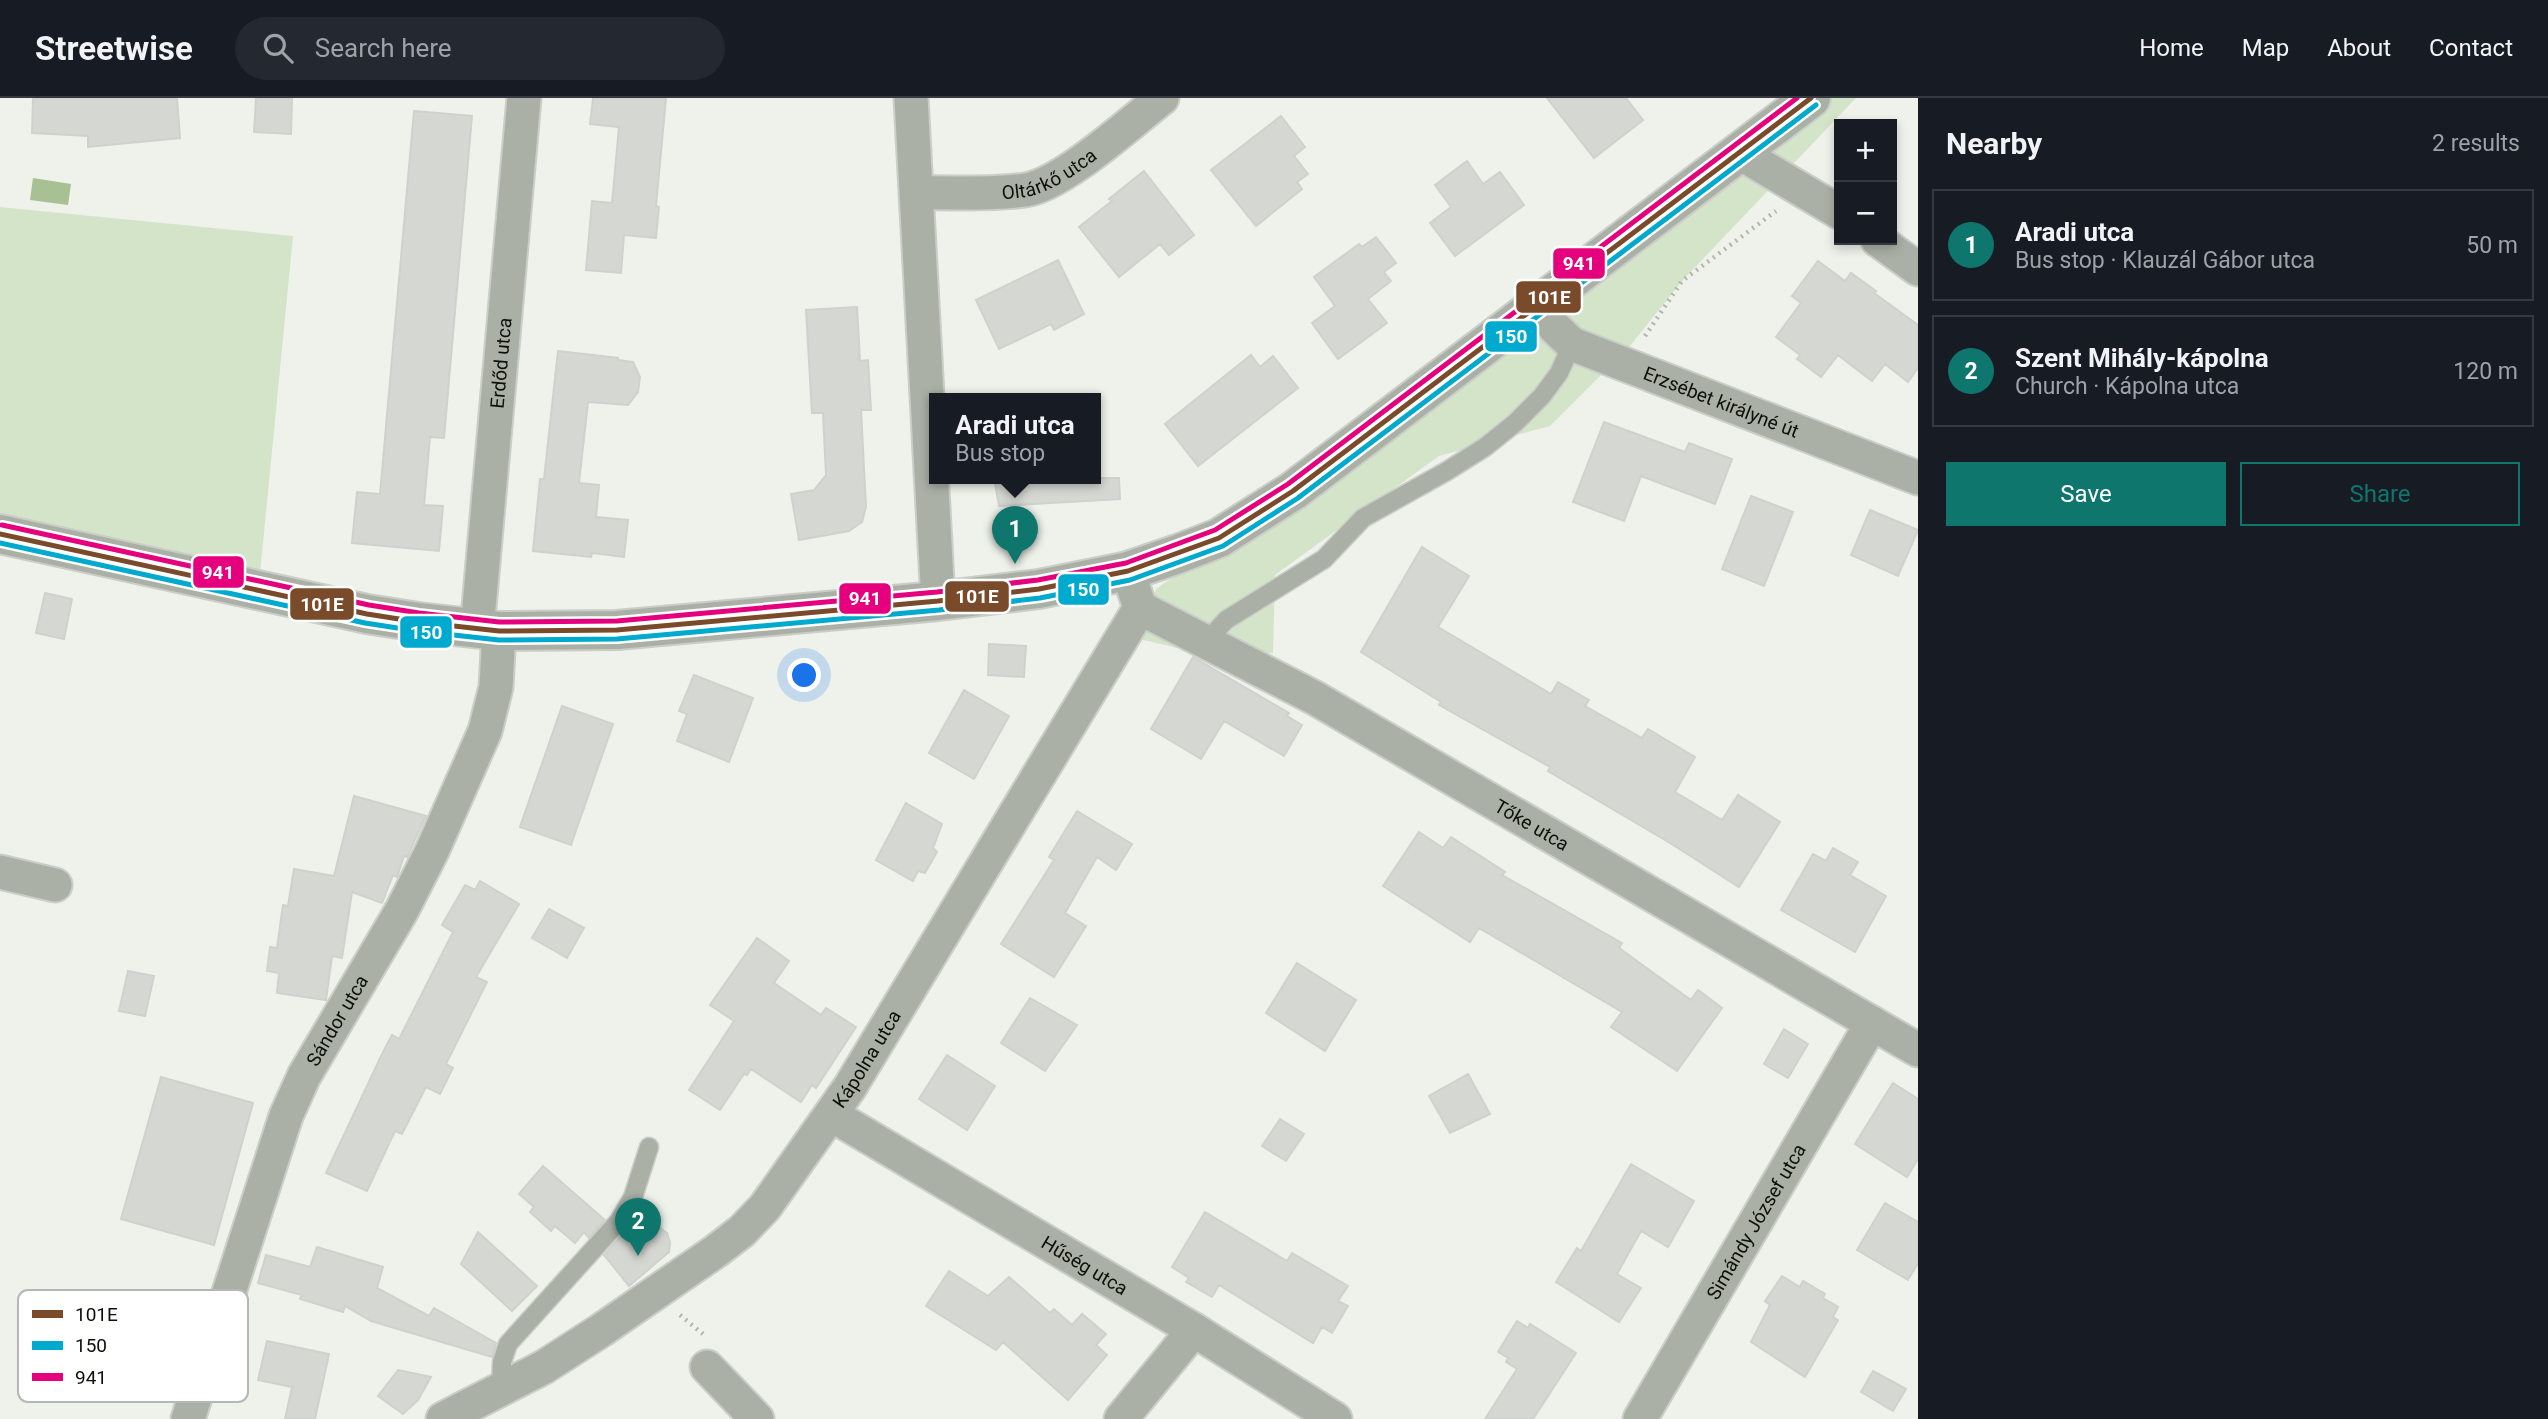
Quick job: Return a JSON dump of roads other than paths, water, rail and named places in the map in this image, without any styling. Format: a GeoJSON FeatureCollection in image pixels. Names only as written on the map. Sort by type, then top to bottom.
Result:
{"type":"FeatureCollection","features":[{"type":"Feature","properties":{"kind":"street","name":"Erdőd utca"},"geometry":{"type":"LineString","coordinates":[[488,630],[524,98]]}},
{"type":"Feature","properties":{"kind":"street"},"geometry":{"type":"LineString","coordinates":[[911,98],[929,426]]}},
{"type":"Feature","properties":{"kind":"street","name":"Oltárkő utca"},"geometry":{"type":"LineString","coordinates":[[917,193],[1026,190],[1047,182],[1071,169],[1162,98]]}},
{"type":"Feature","properties":{"kind":"street"},"geometry":{"type":"LineString","coordinates":[[0,534],[367,614],[488,630],[617,630],[938,601],[1085,581],[1128,570],[1219,538],[1253,518],[1350,449],[1811,98]]}},
{"type":"Feature","properties":{"kind":"street"},"geometry":{"type":"LineString","coordinates":[[1740,153],[1834,209]]}},
{"type":"Feature","properties":{"kind":"street"},"geometry":{"type":"LineString","coordinates":[[1885,245],[1918,269]]}},
{"type":"Feature","properties":{"kind":"street","name":"Erzsébet királyné út"},"geometry":{"type":"LineString","coordinates":[[1538,305],[1563,337],[1572,344],[1918,478]]}},
{"type":"Feature","properties":{"kind":"street"},"geometry":{"type":"LineString","coordinates":[[932,484],[938,601]]}},
{"type":"Feature","properties":{"kind":"street"},"geometry":{"type":"LineString","coordinates":[[1128,570],[1140,608]]}},
{"type":"Feature","properties":{"kind":"street","name":"Tőke utca"},"geometry":{"type":"LineString","coordinates":[[1140,608],[1315,698],[1918,1051]]}},
{"type":"Feature","properties":{"kind":"street","name":"Kápolna utca"},"geometry":{"type":"LineString","coordinates":[[443,1419],[544,1367],[600,1331],[742,1231],[765,1207],[832,1115],[1140,608]]}},
{"type":"Feature","properties":{"kind":"street","name":"Sándor utca"},"geometry":{"type":"LineString","coordinates":[[230,1290],[286,1116],[304,1076],[402,910],[432,851],[485,731],[496,687],[488,630]]}},
{"type":"Feature","properties":{"kind":"street"},"geometry":{"type":"LineString","coordinates":[[0,872],[55,885]]}},
{"type":"Feature","properties":{"kind":"street","name":"Simándy József utca"},"geometry":{"type":"LineString","coordinates":[[1640,1419],[1872,1023]]}},
{"type":"Feature","properties":{"kind":"street","name":"Hűség utca"},"geometry":{"type":"LineString","coordinates":[[832,1115],[1194,1330],[1335,1419]]}},
{"type":"Feature","properties":{"kind":"street"},"geometry":{"type":"LineString","coordinates":[[1121,1419],[1194,1330]]}},
{"type":"Feature","properties":{"kind":"street"},"geometry":{"type":"LineString","coordinates":[[707,1367],[757,1419]]}},
{"type":"Feature","properties":{"kind":"street","name":"Sándor utca"},"geometry":{"type":"LineString","coordinates":[[188,1419],[193,1402]]}},
{"type":"Feature","properties":{"kind":"lane"},"geometry":{"type":"LineString","coordinates":[[1211,644],[1215,632],[1226,620],[1324,559],[1363,518],[1447,471],[1485,447],[1515,423],[1542,396],[1559,373],[1572,344]]}},
{"type":"Feature","properties":{"kind":"lane"},"geometry":{"type":"LineString","coordinates":[[501,1389],[502,1362],[508,1344],[619,1221],[633,1197],[649,1147]]}},
{"type":"Feature","properties":{"kind":"place","name":"Aradi utca"},"geometry":{"type":"Point","coordinates":[1015,564]}},
{"type":"Feature","properties":{"kind":"place","name":"Szent Mihály-kápolna"},"geometry":{"type":"Point","coordinates":[638,1256]}}]}
